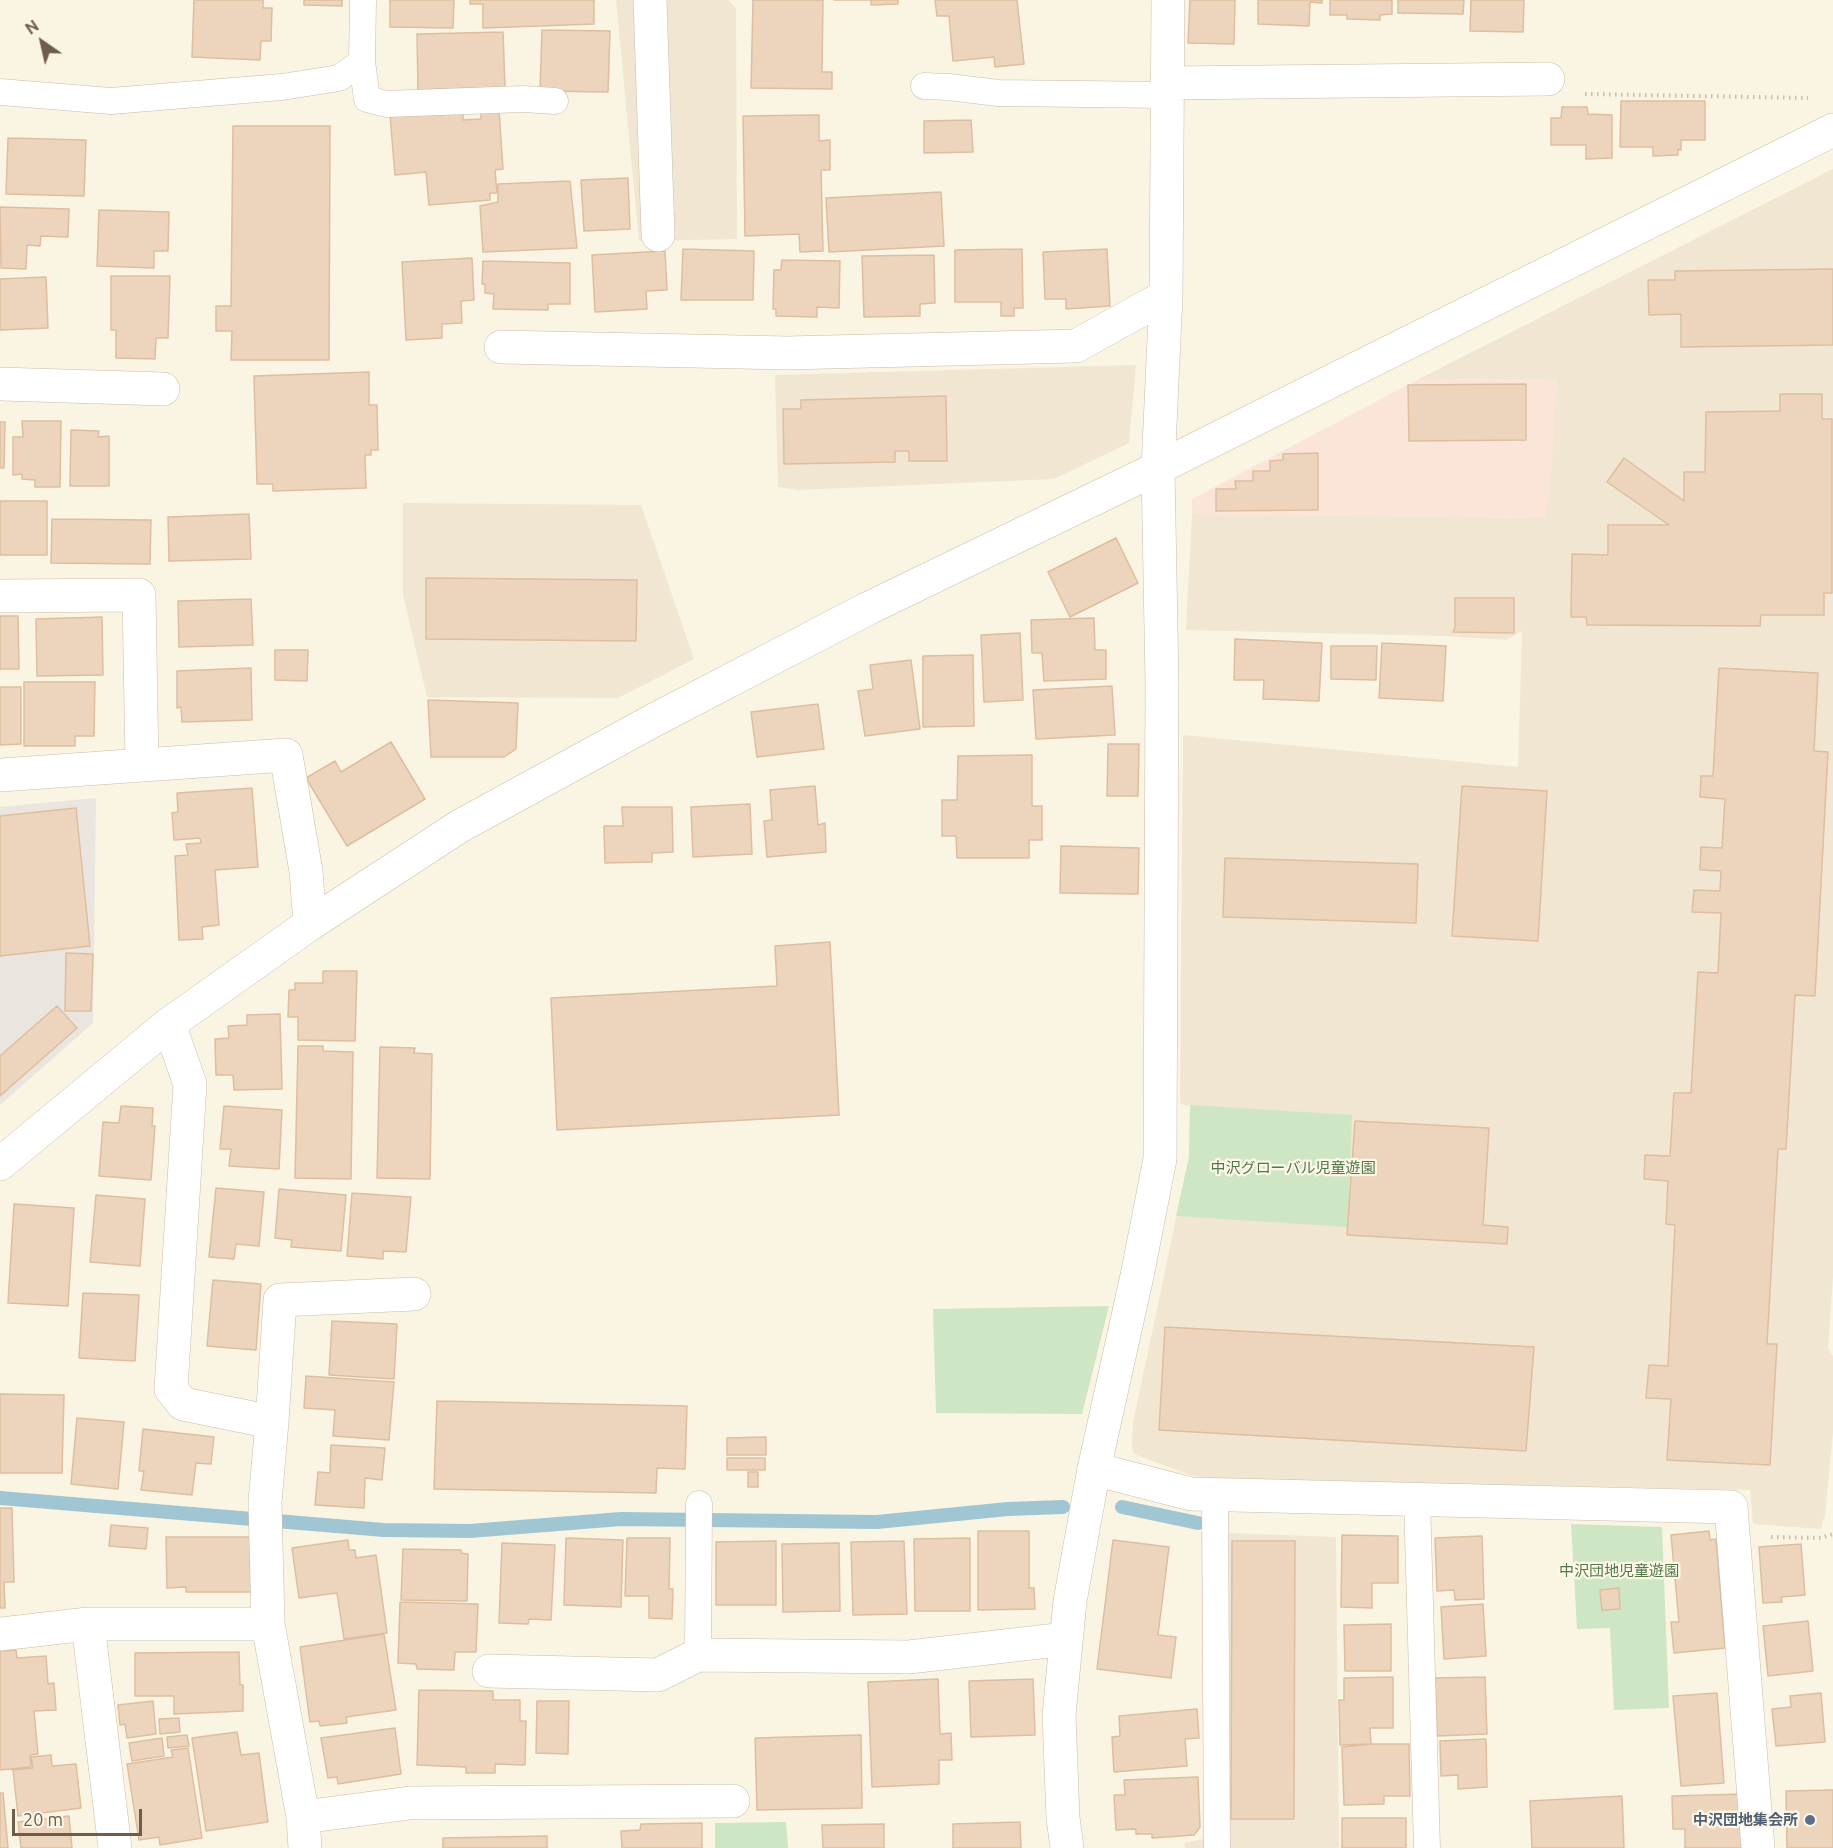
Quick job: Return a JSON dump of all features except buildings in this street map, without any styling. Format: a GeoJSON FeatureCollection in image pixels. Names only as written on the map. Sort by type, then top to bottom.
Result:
{"type":"FeatureCollection","features":[{"type":"Feature","properties":{"kind":"street"},"geometry":{"type":"LineString","coordinates":[[650,0],[658,235]]}},
{"type":"Feature","properties":{"kind":"street"},"geometry":{"type":"LineString","coordinates":[[1067,1848],[1063,1818],[1059,1715],[1071,1602],[1094,1469],[1137,1276],[1160,1159],[1162,683],[1158,468],[1166,296],[1168,0]]}},
{"type":"Feature","properties":{"kind":"street"},"geometry":{"type":"LineString","coordinates":[[1166,89],[1548,79]]}},
{"type":"Feature","properties":{"kind":"street"},"geometry":{"type":"LineString","coordinates":[[0,1164],[169,1024],[310,924],[460,826],[867,609],[1158,468],[1833,130]]}},
{"type":"Feature","properties":{"kind":"street"},"geometry":{"type":"LineString","coordinates":[[501,347],[787,352],[1076,346],[1166,296]]}},
{"type":"Feature","properties":{"kind":"street"},"geometry":{"type":"LineString","coordinates":[[0,384],[163,388]]}},
{"type":"Feature","properties":{"kind":"street"},"geometry":{"type":"LineString","coordinates":[[0,596],[139,595],[142,765]]}},
{"type":"Feature","properties":{"kind":"street"},"geometry":{"type":"LineString","coordinates":[[0,775],[286,755],[306,871],[310,924]]}},
{"type":"Feature","properties":{"kind":"street"},"geometry":{"type":"LineString","coordinates":[[169,1024],[190,1084],[171,1389],[183,1404],[272,1422]]}},
{"type":"Feature","properties":{"kind":"street"},"geometry":{"type":"LineString","coordinates":[[414,1294],[279,1300],[265,1502],[268,1624],[304,1832],[410,1803],[733,1801]]}},
{"type":"Feature","properties":{"kind":"street"},"geometry":{"type":"LineString","coordinates":[[1094,1469],[1191,1494],[1215,1496],[1731,1507],[1758,1848]]}},
{"type":"Feature","properties":{"kind":"street"},"geometry":{"type":"LineString","coordinates":[[0,1634],[88,1624],[268,1624]]}},
{"type":"Feature","properties":{"kind":"street"},"geometry":{"type":"LineString","coordinates":[[88,1624],[115,1848]]}},
{"type":"Feature","properties":{"kind":"street"},"geometry":{"type":"LineString","coordinates":[[489,1671],[658,1675],[698,1655],[909,1658],[1066,1640]]}},
{"type":"Feature","properties":{"kind":"lane"},"geometry":{"type":"LineString","coordinates":[[363,0],[362,62],[367,99],[386,104],[523,99],[555,101]]}},
{"type":"Feature","properties":{"kind":"lane"},"geometry":{"type":"LineString","coordinates":[[0,92],[111,101],[282,87],[339,78],[362,62]]}},
{"type":"Feature","properties":{"kind":"lane"},"geometry":{"type":"LineString","coordinates":[[924,86],[998,93],[1166,89]]}},
{"type":"Feature","properties":{"kind":"lane"},"geometry":{"type":"LineString","coordinates":[[1215,1496],[1217,1848]]}},
{"type":"Feature","properties":{"kind":"lane"},"geometry":{"type":"LineString","coordinates":[[1417,1500],[1427,1848]]}},
{"type":"Feature","properties":{"kind":"lane"},"geometry":{"type":"LineString","coordinates":[[698,1655],[699,1504]]}},
{"type":"Feature","properties":{"kind":"path"},"geometry":{"type":"LineString","coordinates":[[1548,79],[1547,93],[1806,96],[1812,101]]}},
{"type":"Feature","properties":{"kind":"path"},"geometry":{"type":"LineString","coordinates":[[1732,1536],[1821,1538],[1833,1534]]}},
{"type":"Feature","properties":{"kind":"shaded area"},"geometry":{"type":"Polygon","coordinates":[[[616,0],[728,0],[736,8],[737,239],[639,241],[616,0]]]}},
{"type":"Feature","properties":{"kind":"shaded area"},"geometry":{"type":"Polygon","coordinates":[[[1833,169],[1833,1276],[1828,1348],[1833,1356],[1833,1432],[1825,1515],[1821,1529],[1753,1524],[1750,1490],[1219,1479],[1190,1475],[1134,1454],[1133,1423],[1189,1157],[1190,1106],[1180,1104],[1183,735],[1518,767],[1522,631],[1506,640],[1443,636],[1186,630],[1192,514],[1545,518],[1557,379],[1417,380],[1833,169]]]}},
{"type":"Feature","properties":{"kind":"shaded area"},"geometry":{"type":"Polygon","coordinates":[[[1136,365],[1129,443],[1054,479],[798,490],[778,487],[775,375],[1136,365]]]}},
{"type":"Feature","properties":{"kind":"shaded area"},"geometry":{"type":"Polygon","coordinates":[[[1557,379],[1550,489],[1545,518],[1192,514],[1192,499],[1417,380],[1557,379]]]}},
{"type":"Feature","properties":{"kind":"shaded area"},"geometry":{"type":"Polygon","coordinates":[[[403,503],[641,505],[694,659],[618,698],[427,697],[403,595],[403,503]]]}},
{"type":"Feature","properties":{"kind":"shaded area"},"geometry":{"type":"Polygon","coordinates":[[[96,798],[93,1023],[0,1105],[0,807],[96,798]]]}},
{"type":"Feature","properties":{"kind":"shaded area"},"geometry":{"type":"Polygon","coordinates":[[[1201,1532],[1336,1537],[1339,1848],[1185,1848],[1184,1843],[1204,1839],[1201,1532]]]}},
{"type":"Feature","properties":{"kind":"green space","name":"中沢グローバル児童遊園"},"geometry":{"type":"Polygon","coordinates":[[[1190,1105],[1352,1115],[1348,1227],[1176,1216],[1189,1157],[1190,1105]]]}},
{"type":"Feature","properties":{"kind":"green space"},"geometry":{"type":"Polygon","coordinates":[[[1109,1306],[1082,1414],[936,1413],[933,1309],[1109,1306]]]}},
{"type":"Feature","properties":{"kind":"green space","name":"中沢団地児童遊園"},"geometry":{"type":"Polygon","coordinates":[[[1571,1524],[1662,1527],[1669,1708],[1614,1710],[1610,1628],[1577,1629],[1571,1524]]]}},
{"type":"Feature","properties":{"kind":"green space"},"geometry":{"type":"Polygon","coordinates":[[[786,1822],[788,1848],[715,1848],[715,1823],[786,1822]]]}},
{"type":"Feature","properties":{"kind":"waterway"},"geometry":{"type":"LineString","coordinates":[[0,1498],[384,1530],[470,1531],[621,1519],[877,1522],[1008,1509],[1063,1507]]}},
{"type":"Feature","properties":{"kind":"waterway"},"geometry":{"type":"LineString","coordinates":[[1122,1507],[1198,1523]]}},
{"type":"Feature","properties":{"kind":"place","name":"中沢団地集会所"},"geometry":{"type":"Point","coordinates":[1810,1820]}}]}
